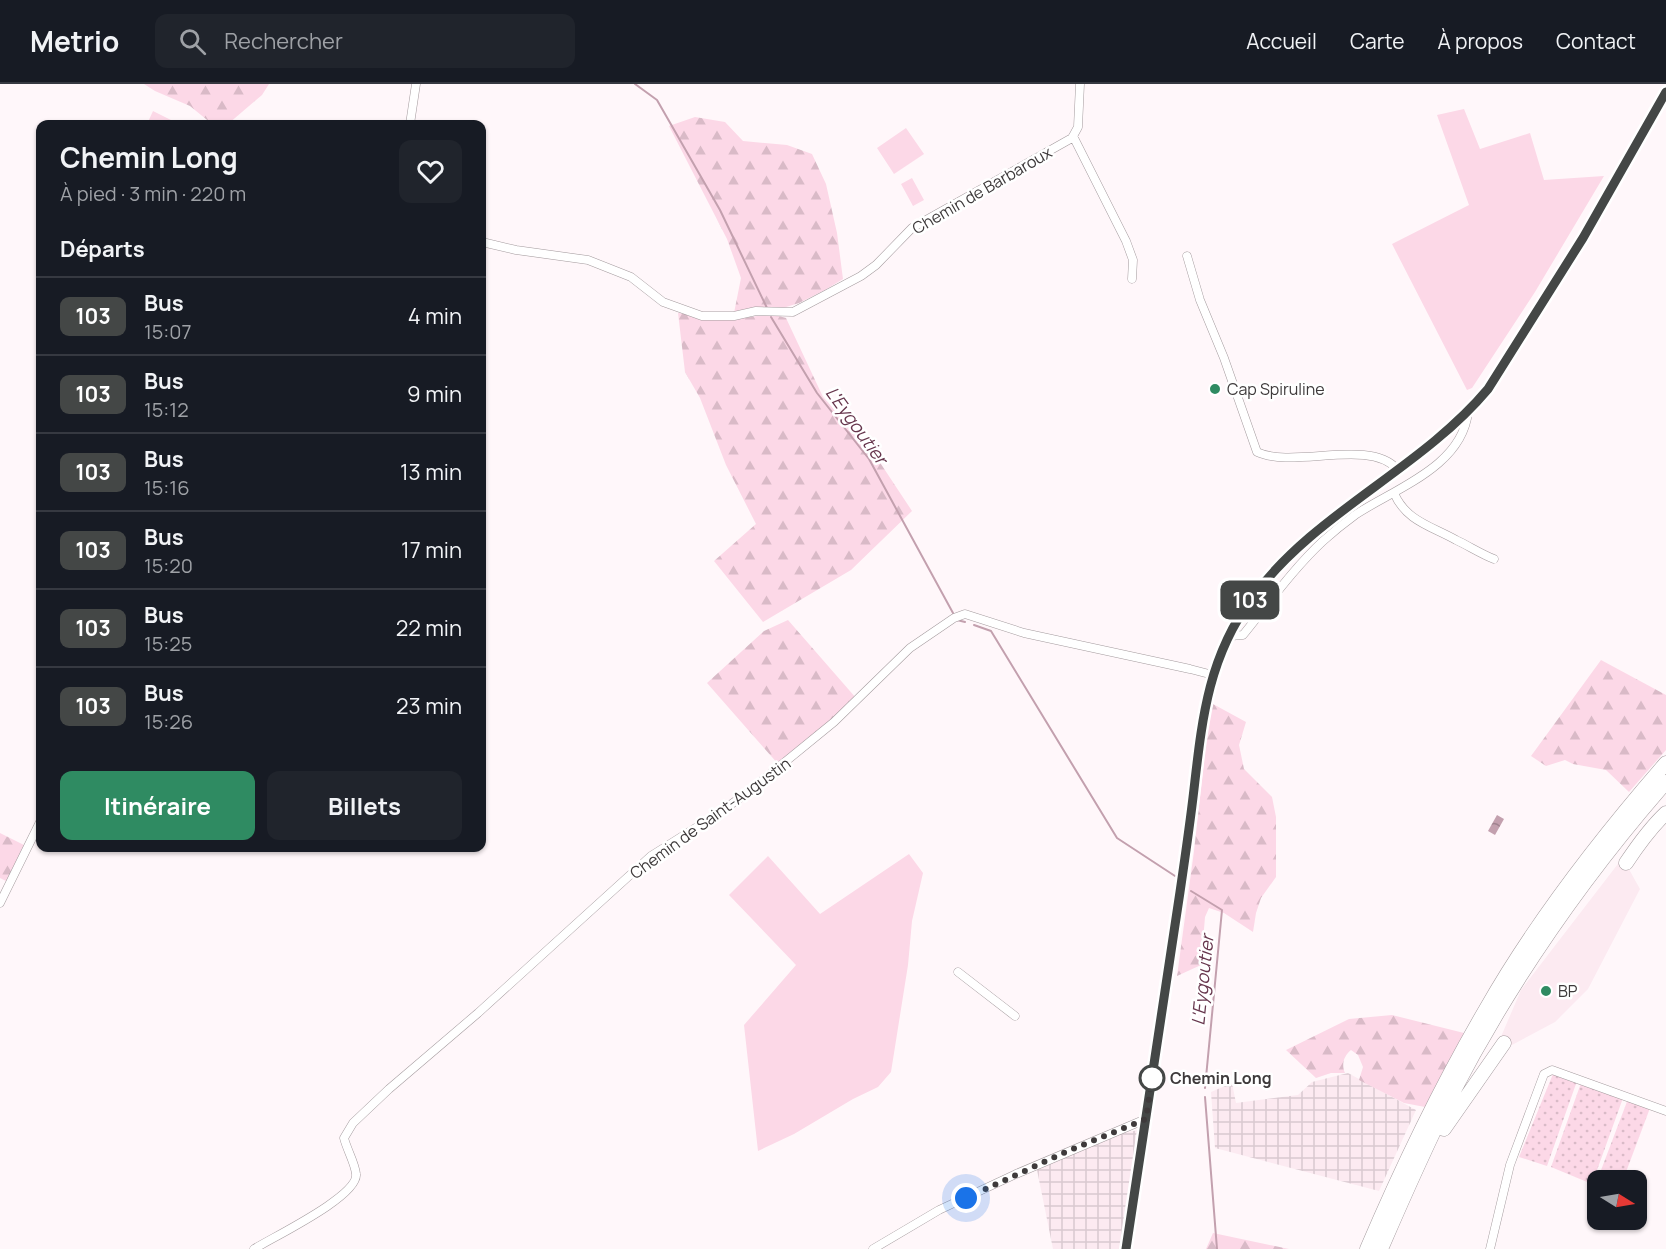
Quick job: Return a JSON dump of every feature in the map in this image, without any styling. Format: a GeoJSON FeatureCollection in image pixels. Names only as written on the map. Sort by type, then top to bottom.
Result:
{"type":"FeatureCollection","features":[{"type":"Feature","properties":{"kind":"highway"},"geometry":{"type":"LineString","coordinates":[[1367,1249],[1400,1172],[1441,1090],[1487,1007],[1563,892],[1638,795],[1666,763]]}},
{"type":"Feature","properties":{"kind":"highway"},"geometry":{"type":"LineString","coordinates":[[1381,1249],[1452,1095],[1502,1006],[1573,901],[1666,782]]}},
{"type":"Feature","properties":{"kind":"highway"},"geometry":{"type":"LineString","coordinates":[[1626,864],[1639,842],[1666,813]]}},
{"type":"Feature","properties":{"kind":"highway"},"geometry":{"type":"LineString","coordinates":[[1391,1226],[1435,1143],[1456,1109],[1504,1043]]}},
{"type":"Feature","properties":{"kind":"main road"},"geometry":{"type":"LineString","coordinates":[[1126,1249],[1188,842],[1202,722],[1213,675],[1230,636],[1251,600],[1280,566],[1348,505],[1468,412],[1488,389],[1583,238],[1666,92]]}},
{"type":"Feature","properties":{"kind":"main road"},"geometry":{"type":"LineString","coordinates":[[1645,132],[1666,100]]}},
{"type":"Feature","properties":{"kind":"street"},"geometry":{"type":"LineString","coordinates":[[411,120],[417,84]]}},
{"type":"Feature","properties":{"kind":"street"},"geometry":{"type":"LineString","coordinates":[[1080,84],[1078,121],[1073,136],[1126,241],[1133,260],[1132,279]]}},
{"type":"Feature","properties":{"kind":"street","name":"Chemin de Barbaroux"},"geometry":{"type":"LineString","coordinates":[[486,243],[516,250],[588,260],[631,277],[663,302],[702,316],[734,316],[756,311],[793,312],[861,276],[876,265],[912,228],[1043,156],[1073,136]]}},
{"type":"Feature","properties":{"kind":"street"},"geometry":{"type":"LineString","coordinates":[[1187,256],[1200,300],[1224,357],[1257,452],[1275,457],[1365,455],[1393,465],[1397,469]]}},
{"type":"Feature","properties":{"kind":"street"},"geometry":{"type":"LineString","coordinates":[[1230,636],[1243,635],[1292,573],[1323,541],[1355,515],[1425,474],[1438,463],[1453,447],[1467,426],[1468,412]]}},
{"type":"Feature","properties":{"kind":"street"},"geometry":{"type":"LineString","coordinates":[[1394,493],[1399,504],[1420,524],[1455,539],[1494,560]]}},
{"type":"Feature","properties":{"kind":"street","name":"Chemin de Saint-Augustin"},"geometry":{"type":"LineString","coordinates":[[254,1249],[315,1214],[351,1189],[357,1174],[344,1138],[353,1123],[389,1089],[478,1013],[651,856],[713,817],[759,784],[833,723],[910,648],[954,618],[965,614],[1024,633],[1213,675]]}},
{"type":"Feature","properties":{"kind":"street"},"geometry":{"type":"LineString","coordinates":[[0,903],[36,830]]}},
{"type":"Feature","properties":{"kind":"street"},"geometry":{"type":"LineString","coordinates":[[0,879],[9,885]]}},
{"type":"Feature","properties":{"kind":"street"},"geometry":{"type":"LineString","coordinates":[[958,972],[1015,1016]]}},
{"type":"Feature","properties":{"kind":"street"},"geometry":{"type":"LineString","coordinates":[[1490,1249],[1510,1165],[1544,1074],[1552,1070],[1666,1111]]}},
{"type":"Feature","properties":{"kind":"street"},"geometry":{"type":"LineString","coordinates":[[873,1249],[957,1202],[1026,1169],[1146,1119]]}},
{"type":"Feature","properties":{"kind":"shaded area"},"geometry":{"type":"Polygon","coordinates":[[[1624,856],[1640,889],[1588,989],[1555,1022],[1510,1046],[1500,1039],[1521,990],[1624,856]]]}},
{"type":"Feature","properties":{"kind":"shaded area"},"geometry":{"type":"Polygon","coordinates":[[[1348,1073],[1416,1110],[1379,1191],[1215,1148],[1211,1092],[1232,1083],[1236,1103],[1298,1095],[1312,1082],[1348,1073]]]}},
{"type":"Feature","properties":{"kind":"shaded area"},"geometry":{"type":"Polygon","coordinates":[[[1138,1130],[1121,1249],[1053,1249],[1037,1170],[1115,1135],[1138,1130]]]}},
{"type":"Feature","properties":{"kind":"green space"},"geometry":{"type":"Polygon","coordinates":[[[144,84],[269,84],[262,95],[233,120],[207,120],[190,106],[144,84]]]}},
{"type":"Feature","properties":{"kind":"green space"},"geometry":{"type":"Polygon","coordinates":[[[1464,109],[1480,149],[1530,133],[1544,180],[1604,176],[1535,292],[1472,388],[1467,390],[1392,244],[1469,205],[1437,115],[1464,109]]]}},
{"type":"Feature","properties":{"kind":"green space"},"geometry":{"type":"Polygon","coordinates":[[[153,111],[171,120],[149,120],[153,111]]]}},
{"type":"Feature","properties":{"kind":"green space"},"geometry":{"type":"Polygon","coordinates":[[[695,117],[725,122],[743,141],[787,145],[812,154],[826,184],[837,233],[843,279],[799,303],[783,308],[757,308],[734,313],[741,278],[727,239],[669,126],[695,117]]]}},
{"type":"Feature","properties":{"kind":"green space"},"geometry":{"type":"Polygon","coordinates":[[[906,128],[924,154],[894,174],[877,148],[906,128]]]}},
{"type":"Feature","properties":{"kind":"green space"},"geometry":{"type":"Polygon","coordinates":[[[912,178],[924,200],[913,206],[901,184],[912,178]]]}},
{"type":"Feature","properties":{"kind":"green space"},"geometry":{"type":"Polygon","coordinates":[[[678,313],[725,319],[771,315],[786,318],[823,397],[875,455],[912,511],[851,570],[763,622],[714,561],[756,524],[726,465],[700,398],[685,372],[678,313]]]}},
{"type":"Feature","properties":{"kind":"green space"},"geometry":{"type":"Polygon","coordinates":[[[788,620],[856,698],[779,765],[707,683],[764,631],[788,620]]]}},
{"type":"Feature","properties":{"kind":"green space"},"geometry":{"type":"Polygon","coordinates":[[[1601,660],[1666,695],[1666,750],[1629,792],[1606,770],[1573,764],[1565,760],[1546,766],[1531,756],[1601,660]]]}},
{"type":"Feature","properties":{"kind":"green space"},"geometry":{"type":"Polygon","coordinates":[[[1213,704],[1246,722],[1239,745],[1244,769],[1272,797],[1276,817],[1276,877],[1261,898],[1253,932],[1224,913],[1209,908],[1205,917],[1201,965],[1177,976],[1209,716],[1213,704]]]}},
{"type":"Feature","properties":{"kind":"green space"},"geometry":{"type":"Polygon","coordinates":[[[0,833],[26,846],[8,882],[0,878],[0,833]]]}},
{"type":"Feature","properties":{"kind":"green space"},"geometry":{"type":"Polygon","coordinates":[[[909,854],[923,873],[912,921],[908,965],[891,1072],[878,1087],[794,1134],[758,1151],[744,1025],[796,965],[729,895],[768,856],[820,914],[909,854]]]}},
{"type":"Feature","properties":{"kind":"green space"},"geometry":{"type":"Polygon","coordinates":[[[1392,1015],[1464,1033],[1425,1107],[1404,1103],[1359,1080],[1363,1067],[1358,1055],[1351,1050],[1344,1060],[1345,1073],[1331,1073],[1316,1078],[1286,1050],[1349,1019],[1392,1015]]]}},
{"type":"Feature","properties":{"kind":"green space"},"geometry":{"type":"Polygon","coordinates":[[[1553,1074],[1577,1081],[1547,1166],[1519,1157],[1553,1074]]]}},
{"type":"Feature","properties":{"kind":"green space"},"geometry":{"type":"Polygon","coordinates":[[[1581,1083],[1623,1098],[1597,1170],[1587,1170],[1587,1182],[1551,1167],[1581,1083]]]}},
{"type":"Feature","properties":{"kind":"green space"},"geometry":{"type":"Polygon","coordinates":[[[1628,1099],[1650,1108],[1627,1170],[1601,1170],[1628,1099]]]}},
{"type":"Feature","properties":{"kind":"green space"},"geometry":{"type":"Polygon","coordinates":[[[1213,1233],[1289,1249],[1206,1249],[1213,1233]]]}},
{"type":"Feature","properties":{"kind":"water"},"geometry":{"type":"Polygon","coordinates":[[[1497,815],[1504,819],[1495,835],[1488,831],[1497,815]]]}},
{"type":"Feature","properties":{"kind":"waterway","name":"L'Eygoutier"},"geometry":{"type":"LineString","coordinates":[[635,84],[657,100],[720,210],[767,308]]}},
{"type":"Feature","properties":{"kind":"waterway","name":"L'Eygoutier"},"geometry":{"type":"LineString","coordinates":[[771,317],[817,393],[869,459],[953,613]]}},
{"type":"Feature","properties":{"kind":"waterway","name":"L'Eygoutier"},"geometry":{"type":"LineString","coordinates":[[957,620],[965,622]]}},
{"type":"Feature","properties":{"kind":"waterway","name":"L'Eygoutier"},"geometry":{"type":"LineString","coordinates":[[974,625],[991,631],[1117,838],[1175,876]]}},
{"type":"Feature","properties":{"kind":"waterway","name":"L'Eygoutier"},"geometry":{"type":"LineString","coordinates":[[1191,891],[1222,910],[1205,1088]]}},
{"type":"Feature","properties":{"kind":"waterway","name":"L'Eygoutier"},"geometry":{"type":"LineString","coordinates":[[1205,1097],[1217,1249]]}},
{"type":"Feature","properties":{"kind":"bus line","name":"103"},"geometry":{"type":"LineString","coordinates":[[1126,1249],[1187,847],[1202,722],[1213,675],[1230,636],[1251,600],[1280,566],[1348,505],[1431,444],[1472,408],[1488,389],[1523,337],[1583,238],[1666,92]]}},
{"type":"Feature","properties":{"kind":"place","name":"Cap Spiruline"},"geometry":{"type":"Point","coordinates":[1215,389]}},
{"type":"Feature","properties":{"kind":"place","name":"BP"},"geometry":{"type":"Point","coordinates":[1546,991]}},
{"type":"Feature","properties":{"kind":"place","name":"Chemin Long"},"geometry":{"type":"Point","coordinates":[1152,1078]}},
{"type":"Feature","properties":{"kind":"route"},"geometry":{"type":"LineString","coordinates":[[966,1198],[1111,1132],[1146,1119],[1152,1078]]}}]}
